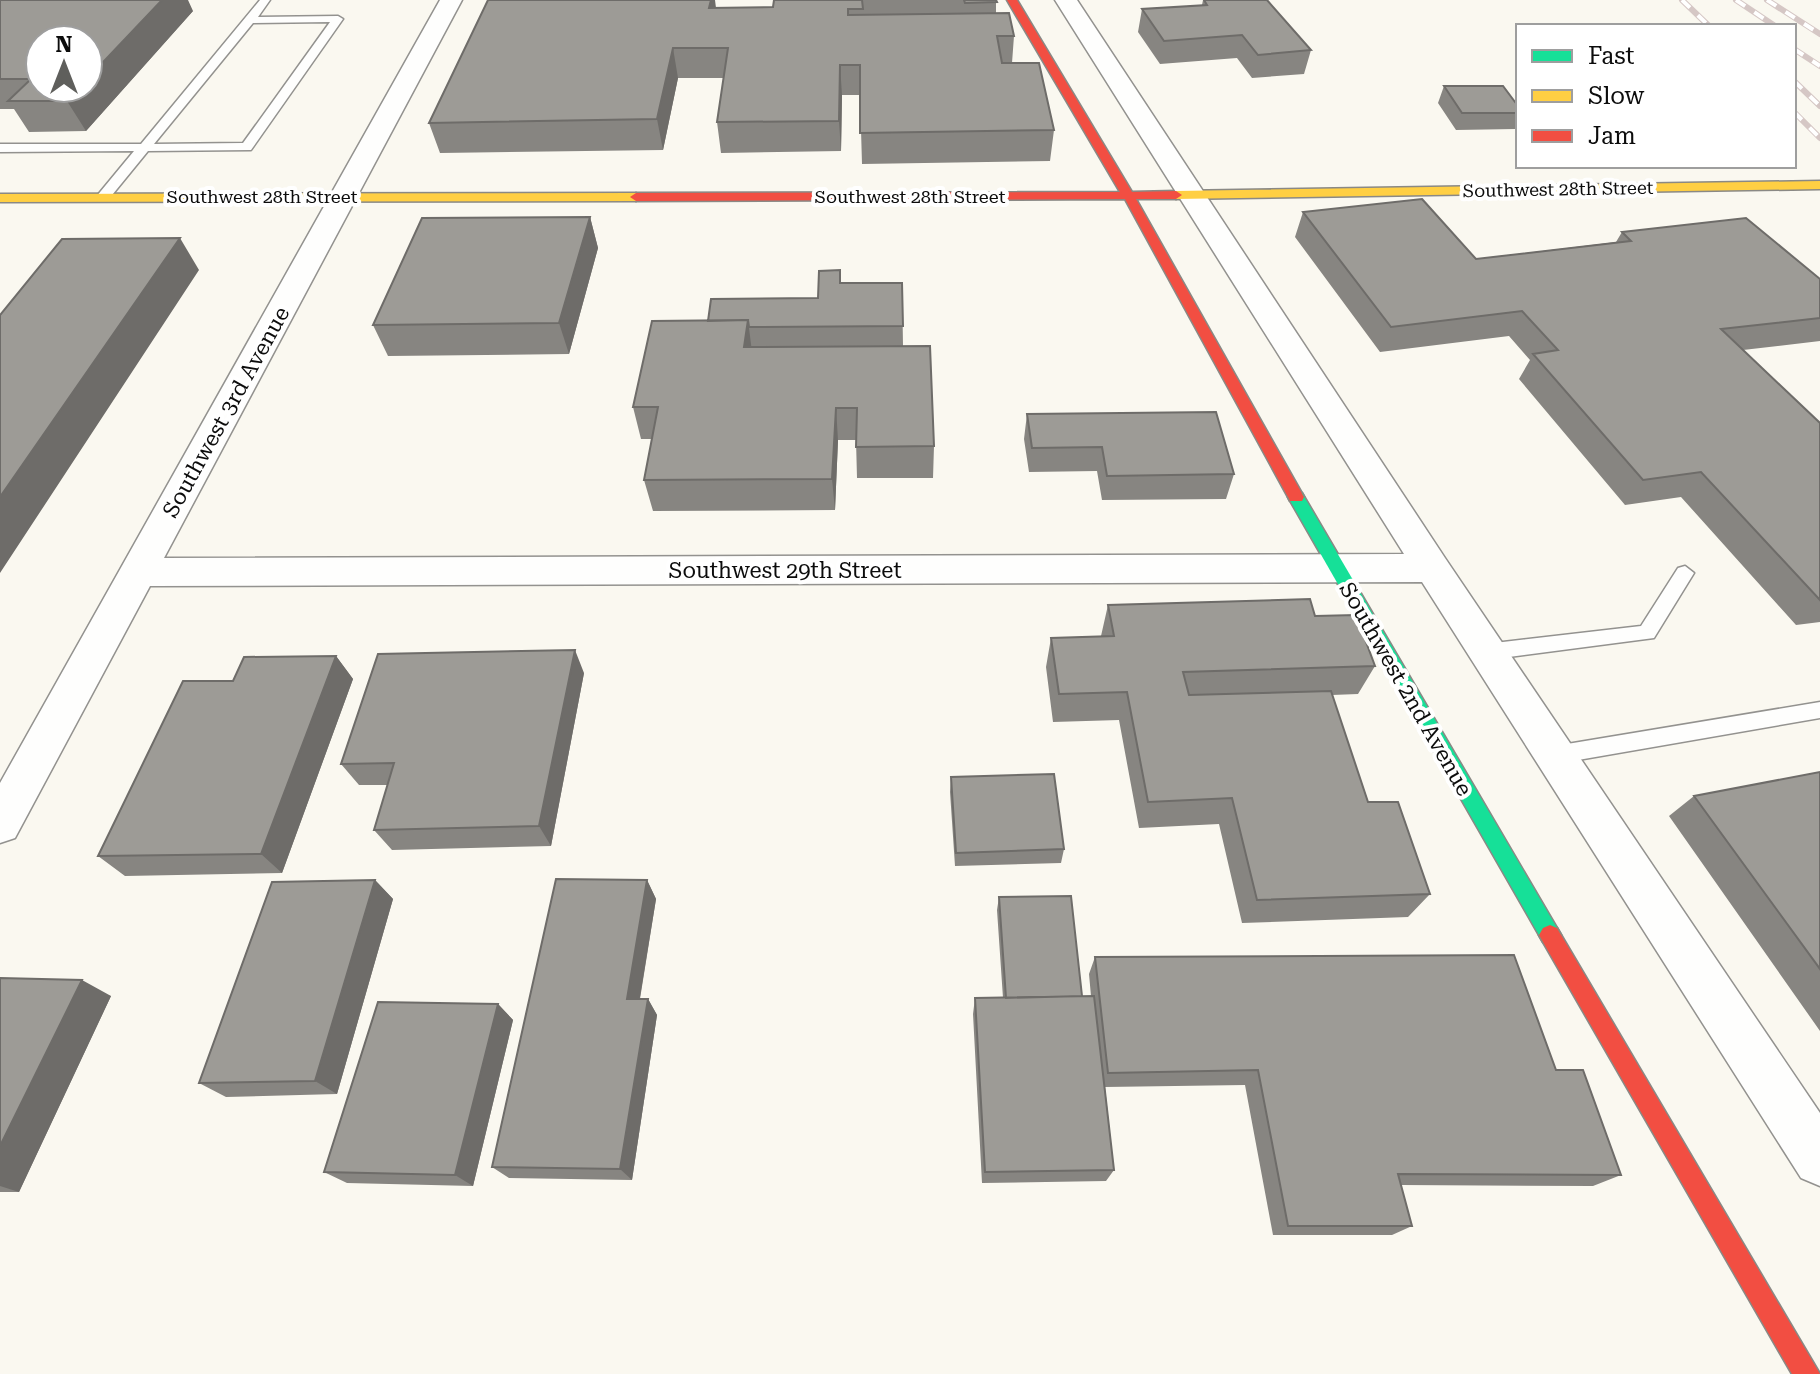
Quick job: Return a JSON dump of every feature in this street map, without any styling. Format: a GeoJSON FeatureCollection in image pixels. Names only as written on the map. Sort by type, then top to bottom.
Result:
{"type":"FeatureCollection","features":[{"type":"Feature","properties":{"kind":"street","name":"Southwest 3rd Avenue"},"geometry":{"type":"LineString","coordinates":[[0,824],[451,0]]}},
{"type":"Feature","properties":{"kind":"street","name":"Southwest 2nd Avenue"},"geometry":{"type":"LineString","coordinates":[[1012,0],[1129,196],[1336,569],[1807,1374]]}},
{"type":"Feature","properties":{"kind":"street"},"geometry":{"type":"LineString","coordinates":[[1066,0],[1486,652],[1820,1159]]}},
{"type":"Feature","properties":{"kind":"street","name":"Southwest 28th Street"},"geometry":{"type":"LineString","coordinates":[[0,198],[1129,196],[1820,185]]}},
{"type":"Feature","properties":{"kind":"street","name":"Southwest 29th Street"},"geometry":{"type":"LineString","coordinates":[[138,572],[1432,568]]}},
{"type":"Feature","properties":{"kind":"lane"},"geometry":{"type":"LineString","coordinates":[[103,197],[265,0]]}},
{"type":"Feature","properties":{"kind":"lane"},"geometry":{"type":"LineString","coordinates":[[0,148],[247,147],[338,19],[250,20]]}},
{"type":"Feature","properties":{"kind":"lane"},"geometry":{"type":"LineString","coordinates":[[1486,652],[1647,633],[1685,573]]}},
{"type":"Feature","properties":{"kind":"lane"},"geometry":{"type":"LineString","coordinates":[[1555,755],[1820,710]]}},
{"type":"Feature","properties":{"kind":"building"},"geometry":{"type":"Polygon","coordinates":[[[0,0],[162,0],[104,61],[104,24],[24,24],[24,79],[0,79],[0,0]]]}},
{"type":"Feature","properties":{"kind":"building"},"geometry":{"type":"Polygon","coordinates":[[[488,0],[711,0],[709,8],[773,7],[774,0],[862,0],[863,9],[848,9],[848,15],[1009,13],[1014,36],[997,36],[1002,63],[1039,63],[1054,130],[860,133],[860,65],[840,65],[839,121],[717,122],[728,48],[673,48],[657,119],[429,123],[488,0]]]}},
{"type":"Feature","properties":{"kind":"building"},"geometry":{"type":"Polygon","coordinates":[[[964,0],[996,0],[997,2],[965,3],[964,0]]]}},
{"type":"Feature","properties":{"kind":"building"},"geometry":{"type":"Polygon","coordinates":[[[1204,0],[1267,0],[1311,50],[1258,55],[1242,35],[1164,41],[1142,9],[1207,5],[1204,0]]]}},
{"type":"Feature","properties":{"kind":"building"},"geometry":{"type":"Polygon","coordinates":[[[24,86],[24,101],[8,101],[24,86]]]}},
{"type":"Feature","properties":{"kind":"building"},"geometry":{"type":"Polygon","coordinates":[[[1444,86],[1503,86],[1516,103],[1516,113],[1462,113],[1444,86]]]}},
{"type":"Feature","properties":{"kind":"building"},"geometry":{"type":"Polygon","coordinates":[[[1422,199],[1476,259],[1631,241],[1622,232],[1746,218],[1820,279],[1820,318],[1721,329],[1820,423],[1820,600],[1701,472],[1643,480],[1533,354],[1558,350],[1522,311],[1391,327],[1303,212],[1422,199]]]}},
{"type":"Feature","properties":{"kind":"building"},"geometry":{"type":"Polygon","coordinates":[[[590,217],[559,323],[373,325],[422,218],[590,217]]]}},
{"type":"Feature","properties":{"kind":"building"},"geometry":{"type":"Polygon","coordinates":[[[180,238],[0,497],[0,315],[62,239],[180,238]]]}},
{"type":"Feature","properties":{"kind":"building"},"geometry":{"type":"Polygon","coordinates":[[[840,270],[840,283],[902,283],[903,326],[749,327],[748,320],[708,321],[711,299],[818,298],[819,271],[840,270]]]}},
{"type":"Feature","properties":{"kind":"building"},"geometry":{"type":"Polygon","coordinates":[[[748,320],[744,347],[930,346],[934,446],[856,447],[857,408],[836,408],[832,479],[644,480],[658,407],[633,407],[652,321],[748,320]]]}},
{"type":"Feature","properties":{"kind":"building"},"geometry":{"type":"Polygon","coordinates":[[[1216,412],[1234,474],[1107,476],[1102,447],[1032,448],[1027,414],[1216,412]]]}},
{"type":"Feature","properties":{"kind":"building"},"geometry":{"type":"Polygon","coordinates":[[[1310,599],[1315,616],[1356,615],[1375,666],[1183,672],[1189,695],[1331,691],[1368,802],[1398,802],[1430,894],[1257,900],[1232,798],[1148,802],[1127,692],[1059,694],[1051,638],[1114,636],[1108,605],[1310,599]]]}},
{"type":"Feature","properties":{"kind":"building"},"geometry":{"type":"Polygon","coordinates":[[[575,650],[539,826],[374,830],[394,763],[341,764],[378,654],[575,650]]]}},
{"type":"Feature","properties":{"kind":"building"},"geometry":{"type":"Polygon","coordinates":[[[336,656],[261,854],[98,856],[183,681],[233,681],[244,657],[336,656]]]}},
{"type":"Feature","properties":{"kind":"building"},"geometry":{"type":"Polygon","coordinates":[[[1820,772],[1820,969],[1694,796],[1820,772]]]}},
{"type":"Feature","properties":{"kind":"building"},"geometry":{"type":"Polygon","coordinates":[[[1054,774],[1064,849],[956,853],[951,777],[1054,774]]]}},
{"type":"Feature","properties":{"kind":"building"},"geometry":{"type":"Polygon","coordinates":[[[556,879],[647,880],[627,999],[648,999],[620,1169],[492,1167],[556,879]]]}},
{"type":"Feature","properties":{"kind":"building"},"geometry":{"type":"Polygon","coordinates":[[[375,880],[315,1081],[199,1083],[272,882],[375,880]]]}},
{"type":"Feature","properties":{"kind":"building"},"geometry":{"type":"Polygon","coordinates":[[[1071,896],[1082,996],[1006,998],[999,897],[1071,896]]]}},
{"type":"Feature","properties":{"kind":"building"},"geometry":{"type":"Polygon","coordinates":[[[1514,955],[1556,1070],[1583,1070],[1621,1175],[1398,1174],[1412,1226],[1288,1226],[1258,1070],[1108,1073],[1095,957],[1514,955]]]}},
{"type":"Feature","properties":{"kind":"building"},"geometry":{"type":"Polygon","coordinates":[[[0,978],[82,980],[0,1146],[0,978]]]}},
{"type":"Feature","properties":{"kind":"building"},"geometry":{"type":"Polygon","coordinates":[[[1094,996],[1114,1170],[985,1172],[975,998],[1094,996]]]}},
{"type":"Feature","properties":{"kind":"building"},"geometry":{"type":"Polygon","coordinates":[[[378,1002],[498,1004],[455,1175],[324,1172],[378,1002]]]}},
{"type":"Feature","properties":{"kind":"railway"},"geometry":{"type":"LineString","coordinates":[[1682,0],[1707,24]]}},
{"type":"Feature","properties":{"kind":"railway"},"geometry":{"type":"LineString","coordinates":[[1736,0],[1772,24]]}},
{"type":"Feature","properties":{"kind":"railway"},"geometry":{"type":"LineString","coordinates":[[1767,0],[1820,34]]}},
{"type":"Feature","properties":{"kind":"railway"},"geometry":{"type":"LineString","coordinates":[[1796,50],[1820,66]]}},
{"type":"Feature","properties":{"kind":"railway"},"geometry":{"type":"LineString","coordinates":[[1796,83],[1820,106]]}},
{"type":"Feature","properties":{"kind":"railway"},"geometry":{"type":"LineString","coordinates":[[1796,114],[1820,138]]}},
{"type":"Feature","properties":{"kind":"traffic: fast"},"geometry":{"type":"LineString","coordinates":[[1296,497],[1550,935]]}},
{"type":"Feature","properties":{"kind":"traffic: slow"},"geometry":{"type":"LineString","coordinates":[[1176,195],[1820,185]]}},
{"type":"Feature","properties":{"kind":"traffic: slow"},"geometry":{"type":"LineString","coordinates":[[0,198],[636,197]]}},
{"type":"Feature","properties":{"kind":"traffic: jam"},"geometry":{"type":"LineString","coordinates":[[1012,0],[1129,196],[1296,497]]}},
{"type":"Feature","properties":{"kind":"traffic: jam"},"geometry":{"type":"LineString","coordinates":[[636,197],[1176,195]]}},
{"type":"Feature","properties":{"kind":"traffic: jam"},"geometry":{"type":"LineString","coordinates":[[1550,935],[1807,1374]]}}]}
